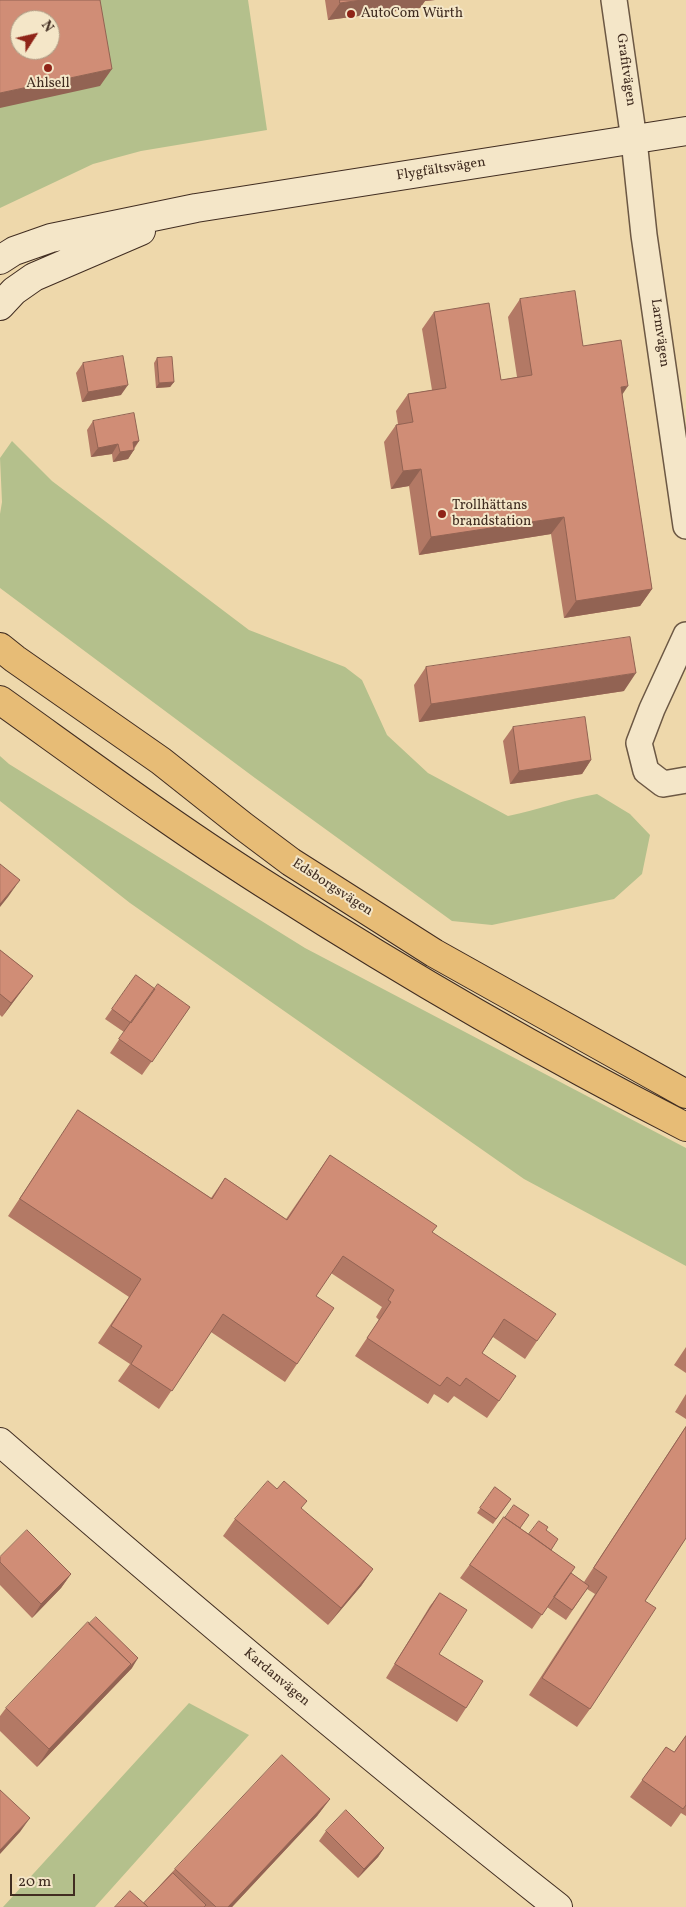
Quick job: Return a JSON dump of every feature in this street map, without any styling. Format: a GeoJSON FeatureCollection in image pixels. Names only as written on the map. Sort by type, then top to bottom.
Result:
{"type":"FeatureCollection","features":[{"type":"Feature","properties":{"kind":"highway","name":"Edsborgsvägen"},"geometry":{"type":"LineString","coordinates":[[0,647],[161,761],[290,862],[434,953],[686,1094]]}},
{"type":"Feature","properties":{"kind":"highway"},"geometry":{"type":"LineString","coordinates":[[0,700],[153,809],[272,889],[396,966],[636,1101],[686,1127]]}},
{"type":"Feature","properties":{"kind":"street","name":"Grafitvägen"},"geometry":{"type":"LineString","coordinates":[[614,0],[634,140]]}},
{"type":"Feature","properties":{"kind":"street","name":"Flygfältsvägen"},"geometry":{"type":"LineString","coordinates":[[0,260],[14,251],[51,238],[196,208],[686,131]]}},
{"type":"Feature","properties":{"kind":"street","name":"Larmvägen"},"geometry":{"type":"LineString","coordinates":[[634,140],[644,235],[686,526]]}},
{"type":"Feature","properties":{"kind":"street","name":"Flygfältsvägen"},"geometry":{"type":"LineString","coordinates":[[0,306],[14,291],[34,277],[196,208]]}},
{"type":"Feature","properties":{"kind":"street"},"geometry":{"type":"LineString","coordinates":[[686,635],[652,709],[640,743],[646,772],[663,784],[686,780]]}},
{"type":"Feature","properties":{"kind":"street","name":"Kardanvägen"},"geometry":{"type":"LineString","coordinates":[[0,1442],[130,1555],[310,1706],[558,1907]]}},
{"type":"Feature","properties":{"kind":"green space"},"geometry":{"type":"Polygon","coordinates":[[[0,0],[248,0],[267,130],[141,151],[93,164],[0,208],[0,0]]]}},
{"type":"Feature","properties":{"kind":"green space"},"geometry":{"type":"Polygon","coordinates":[[[12,441],[52,481],[249,630],[345,667],[362,680],[387,735],[428,773],[508,816],[597,794],[630,814],[650,835],[642,874],[614,899],[492,925],[452,921],[255,778],[0,588],[0,514],[2,502],[0,458],[12,441]]]}},
{"type":"Feature","properties":{"kind":"green space"},"geometry":{"type":"Polygon","coordinates":[[[0,756],[9,764],[305,948],[686,1148],[686,1266],[524,1179],[130,903],[0,801],[0,756]]]}},
{"type":"Feature","properties":{"kind":"green space"},"geometry":{"type":"Polygon","coordinates":[[[189,1703],[249,1735],[95,1907],[3,1907],[189,1703]]]}},
{"type":"Feature","properties":{"kind":"building","name":"Ahlsell"},"geometry":{"type":"Polygon","coordinates":[[[0,0],[100,0],[112,69],[0,93],[0,0]]]}},
{"type":"Feature","properties":{"kind":"building"},"geometry":{"type":"Polygon","coordinates":[[[340,0],[362,0],[340,3],[340,0]]]}},
{"type":"Feature","properties":{"kind":"building"},"geometry":{"type":"Polygon","coordinates":[[[575,291],[583,346],[621,340],[628,386],[621,387],[652,589],[576,601],[564,517],[431,537],[421,469],[403,471],[396,425],[413,422],[408,394],[446,388],[434,312],[489,303],[501,380],[532,375],[520,299],[575,291]]]}},
{"type":"Feature","properties":{"kind":"building"},"geometry":{"type":"Polygon","coordinates":[[[123,356],[128,385],[88,392],[83,363],[123,356]]]}},
{"type":"Feature","properties":{"kind":"building"},"geometry":{"type":"Polygon","coordinates":[[[172,357],[174,382],[159,383],[157,358],[172,357]]]}},
{"type":"Feature","properties":{"kind":"building"},"geometry":{"type":"Polygon","coordinates":[[[134,413],[139,441],[133,442],[134,450],[120,452],[118,444],[98,448],[93,421],[134,413]]]}},
{"type":"Feature","properties":{"kind":"building"},"geometry":{"type":"Polygon","coordinates":[[[630,637],[636,673],[431,704],[426,667],[630,637]]]}},
{"type":"Feature","properties":{"kind":"building"},"geometry":{"type":"Polygon","coordinates":[[[585,717],[591,760],[519,771],[513,727],[585,717]]]}},
{"type":"Feature","properties":{"kind":"building"},"geometry":{"type":"Polygon","coordinates":[[[0,864],[20,880],[0,904],[0,864]]]}},
{"type":"Feature","properties":{"kind":"building"},"geometry":{"type":"Polygon","coordinates":[[[0,950],[33,976],[11,1003],[0,994],[0,950]]]}},
{"type":"Feature","properties":{"kind":"building"},"geometry":{"type":"Polygon","coordinates":[[[136,975],[155,989],[131,1023],[112,1009],[136,975]]]}},
{"type":"Feature","properties":{"kind":"building"},"geometry":{"type":"Polygon","coordinates":[[[158,984],[190,1007],[152,1062],[119,1039],[158,984]]]}},
{"type":"Feature","properties":{"kind":"building"},"geometry":{"type":"Polygon","coordinates":[[[78,1110],[212,1199],[225,1178],[287,1220],[330,1155],[437,1226],[432,1232],[556,1314],[537,1341],[504,1319],[482,1353],[516,1376],[499,1401],[466,1378],[460,1386],[447,1377],[440,1386],[367,1338],[391,1302],[388,1300],[394,1290],[343,1256],[316,1296],[334,1308],[297,1364],[223,1314],[172,1391],[131,1364],[142,1346],[111,1326],[141,1279],[20,1199],[78,1110]]]}},
{"type":"Feature","properties":{"kind":"building"},"geometry":{"type":"Polygon","coordinates":[[[686,1427],[686,1538],[645,1601],[656,1608],[590,1709],[542,1678],[607,1577],[594,1568],[686,1427]]]}},
{"type":"Feature","properties":{"kind":"building"},"geometry":{"type":"Polygon","coordinates":[[[268,1481],[277,1489],[284,1481],[307,1501],[301,1508],[373,1569],[341,1608],[235,1519],[268,1481]]]}},
{"type":"Feature","properties":{"kind":"building"},"geometry":{"type":"Polygon","coordinates":[[[495,1487],[511,1499],[496,1519],[480,1508],[495,1487]]]}},
{"type":"Feature","properties":{"kind":"building"},"geometry":{"type":"Polygon","coordinates":[[[514,1505],[529,1515],[520,1528],[505,1518],[514,1505]]]}},
{"type":"Feature","properties":{"kind":"building"},"geometry":{"type":"Polygon","coordinates":[[[504,1517],[575,1567],[542,1615],[470,1565],[504,1517]]]}},
{"type":"Feature","properties":{"kind":"building"},"geometry":{"type":"Polygon","coordinates":[[[539,1521],[548,1527],[546,1530],[558,1539],[551,1550],[529,1534],[539,1521]]]}},
{"type":"Feature","properties":{"kind":"building"},"geometry":{"type":"Polygon","coordinates":[[[27,1530],[71,1574],[41,1604],[0,1562],[0,1557],[27,1530]]]}},
{"type":"Feature","properties":{"kind":"building"},"geometry":{"type":"Polygon","coordinates":[[[571,1573],[589,1586],[572,1610],[554,1597],[571,1573]]]}},
{"type":"Feature","properties":{"kind":"building"},"geometry":{"type":"Polygon","coordinates":[[[440,1593],[467,1610],[439,1654],[483,1681],[466,1708],[395,1664],[440,1593]]]}},
{"type":"Feature","properties":{"kind":"building"},"geometry":{"type":"Polygon","coordinates":[[[96,1617],[138,1658],[125,1672],[131,1664],[89,1624],[96,1617]]]}},
{"type":"Feature","properties":{"kind":"building"},"geometry":{"type":"Polygon","coordinates":[[[88,1622],[131,1664],[49,1749],[6,1708],[88,1622]]]}},
{"type":"Feature","properties":{"kind":"building"},"geometry":{"type":"Polygon","coordinates":[[[686,1736],[686,1805],[683,1809],[642,1780],[666,1747],[674,1752],[686,1736]]]}},
{"type":"Feature","properties":{"kind":"building"},"geometry":{"type":"Polygon","coordinates":[[[282,1755],[330,1799],[228,1907],[216,1907],[175,1869],[282,1755]]]}},
{"type":"Feature","properties":{"kind":"building"},"geometry":{"type":"Polygon","coordinates":[[[0,1790],[30,1818],[0,1850],[0,1790]]]}},
{"type":"Feature","properties":{"kind":"building"},"geometry":{"type":"Polygon","coordinates":[[[346,1810],[384,1848],[364,1869],[326,1831],[346,1810]]]}},
{"type":"Feature","properties":{"kind":"building"},"geometry":{"type":"Polygon","coordinates":[[[173,1873],[206,1905],[204,1907],[148,1907],[144,1903],[173,1873]]]}},
{"type":"Feature","properties":{"kind":"building"},"geometry":{"type":"Polygon","coordinates":[[[130,1891],[148,1907],[115,1907],[130,1891]]]}},
{"type":"Feature","properties":{"kind":"place","name":"AutoCom Würth"},"geometry":{"type":"Point","coordinates":[351,14]}},
{"type":"Feature","properties":{"kind":"place","name":"Ahlsell"},"geometry":{"type":"Point","coordinates":[48,68]}},
{"type":"Feature","properties":{"kind":"place","name":"Trollhättans brandstation"},"geometry":{"type":"Point","coordinates":[442,514]}}]}
